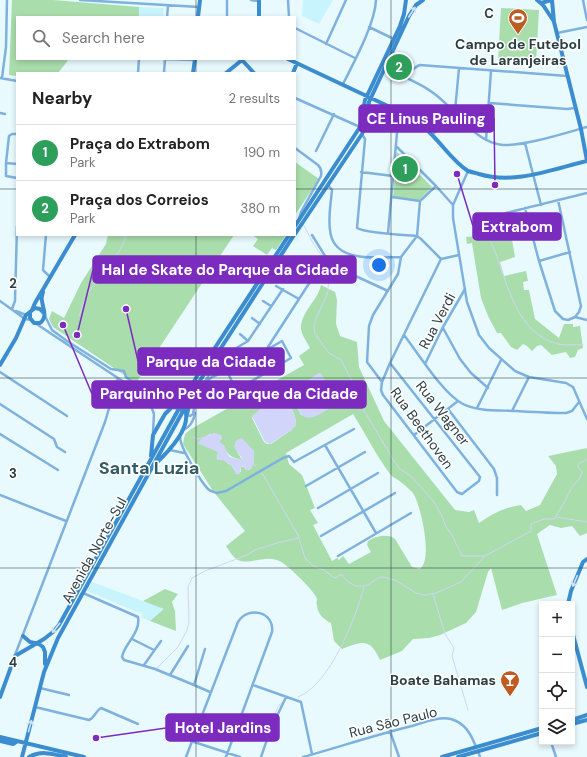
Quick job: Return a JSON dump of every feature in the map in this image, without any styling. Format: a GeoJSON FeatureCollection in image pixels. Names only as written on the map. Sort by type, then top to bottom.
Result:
{"type":"FeatureCollection","features":[{"type":"Feature","properties":{"kind":"main road"},"geometry":{"type":"LineString","coordinates":[[198,16],[200,0]]}},
{"type":"Feature","properties":{"kind":"main road"},"geometry":{"type":"LineString","coordinates":[[259,0],[259,16]]}},
{"type":"Feature","properties":{"kind":"main road"},"geometry":{"type":"LineString","coordinates":[[369,96],[404,14],[406,0]]}},
{"type":"Feature","properties":{"kind":"main road"},"geometry":{"type":"LineString","coordinates":[[296,224],[360,127],[365,102],[384,70],[412,12],[416,5],[423,0]]}},
{"type":"Feature","properties":{"kind":"main road"},"geometry":{"type":"LineString","coordinates":[[290,60],[369,96],[416,121],[468,171],[490,178],[500,179],[533,175],[587,161],[581,129],[554,22],[552,0],[539,2],[554,22]]}},
{"type":"Feature","properties":{"kind":"main road"},"geometry":{"type":"LineString","coordinates":[[193,72],[195,60]]}},
{"type":"Feature","properties":{"kind":"main road"},"geometry":{"type":"LineString","coordinates":[[227,72],[241,60]]}},
{"type":"Feature","properties":{"kind":"main road"},"geometry":{"type":"LineString","coordinates":[[243,60],[253,72]]}},
{"type":"Feature","properties":{"kind":"main road"},"geometry":{"type":"LineString","coordinates":[[293,72],[297,64]]}},
{"type":"Feature","properties":{"kind":"main road","name":"Avenida Norte-Sul"},"geometry":{"type":"LineString","coordinates":[[296,233],[362,134],[366,124],[369,96]]}},
{"type":"Feature","properties":{"kind":"main road"},"geometry":{"type":"LineString","coordinates":[[0,365],[34,303],[74,236]]}},
{"type":"Feature","properties":{"kind":"main road","name":"Avenida Norte-Sul"},"geometry":{"type":"LineString","coordinates":[[22,757],[44,672],[58,638],[151,468],[159,449],[205,363],[288,236]]}},
{"type":"Feature","properties":{"kind":"main road","name":"Avenida Norte-Sul"},"geometry":{"type":"LineString","coordinates":[[191,391],[197,385],[294,236]]}},
{"type":"Feature","properties":{"kind":"main road"},"geometry":{"type":"LineString","coordinates":[[22,327],[26,323],[32,321],[38,323],[42,321],[45,314],[42,300],[45,287]]}},
{"type":"Feature","properties":{"kind":"main road"},"geometry":{"type":"LineString","coordinates":[[28,314],[39,308],[45,314]]}},
{"type":"Feature","properties":{"kind":"main road"},"geometry":{"type":"LineString","coordinates":[[28,314],[32,321]]}},
{"type":"Feature","properties":{"kind":"main road"},"geometry":{"type":"LineString","coordinates":[[197,385],[205,383]]}},
{"type":"Feature","properties":{"kind":"main road"},"geometry":{"type":"LineString","coordinates":[[151,459],[153,435],[165,414],[191,391]]}},
{"type":"Feature","properties":{"kind":"main road"},"geometry":{"type":"LineString","coordinates":[[151,468],[170,450],[181,432],[187,414],[191,391]]}},
{"type":"Feature","properties":{"kind":"main road"},"geometry":{"type":"LineString","coordinates":[[173,407],[181,409],[187,414]]}},
{"type":"Feature","properties":{"kind":"main road"},"geometry":{"type":"LineString","coordinates":[[152,442],[159,449],[166,451],[170,450]]}},
{"type":"Feature","properties":{"kind":"main road","name":"Avenida Norte-Sul"},"geometry":{"type":"LineString","coordinates":[[15,656],[48,636],[59,625],[151,459],[159,449]]}},
{"type":"Feature","properties":{"kind":"main road"},"geometry":{"type":"LineString","coordinates":[[569,601],[571,591],[583,562],[587,559]]}},
{"type":"Feature","properties":{"kind":"main road"},"geometry":{"type":"LineString","coordinates":[[23,636],[30,642],[43,647],[45,652],[44,672]]}},
{"type":"Feature","properties":{"kind":"main road"},"geometry":{"type":"LineString","coordinates":[[574,637],[587,687]]}},
{"type":"Feature","properties":{"kind":"main road"},"geometry":{"type":"LineString","coordinates":[[0,697],[15,656]]}},
{"type":"Feature","properties":{"kind":"main road"},"geometry":{"type":"LineString","coordinates":[[575,719],[587,715]]}},
{"type":"Feature","properties":{"kind":"main road"},"geometry":{"type":"LineString","coordinates":[[575,723],[587,720]]}},
{"type":"Feature","properties":{"kind":"main road"},"geometry":{"type":"LineString","coordinates":[[458,757],[477,749],[539,729]]}},
{"type":"Feature","properties":{"kind":"main road"},"geometry":{"type":"LineString","coordinates":[[442,757],[539,734]]}},
{"type":"Feature","properties":{"kind":"main road"},"geometry":{"type":"LineString","coordinates":[[0,737],[84,757]]}},
{"type":"Feature","properties":{"kind":"main road"},"geometry":{"type":"LineString","coordinates":[[0,741],[13,744],[17,742]]}},
{"type":"Feature","properties":{"kind":"main road"},"geometry":{"type":"LineString","coordinates":[[29,757],[45,752],[66,757]]}},
{"type":"Feature","properties":{"kind":"street"},"geometry":{"type":"LineString","coordinates":[[7,0],[6,47],[1,78],[16,81]]}},
{"type":"Feature","properties":{"kind":"street"},"geometry":{"type":"LineString","coordinates":[[80,0],[199,7]]}},
{"type":"Feature","properties":{"kind":"street"},"geometry":{"type":"LineString","coordinates":[[227,0],[227,16]]}},
{"type":"Feature","properties":{"kind":"street"},"geometry":{"type":"LineString","coordinates":[[252,0],[259,0]]}},
{"type":"Feature","properties":{"kind":"street"},"geometry":{"type":"LineString","coordinates":[[288,0],[289,16]]}},
{"type":"Feature","properties":{"kind":"street"},"geometry":{"type":"LineString","coordinates":[[326,44],[346,0]]}},
{"type":"Feature","properties":{"kind":"street"},"geometry":{"type":"LineString","coordinates":[[343,84],[375,13],[375,0]]}},
{"type":"Feature","properties":{"kind":"street"},"geometry":{"type":"LineString","coordinates":[[583,0],[587,20]]}},
{"type":"Feature","properties":{"kind":"street"},"geometry":{"type":"LineString","coordinates":[[167,16],[168,6]]}},
{"type":"Feature","properties":{"kind":"street"},"geometry":{"type":"LineString","coordinates":[[369,27],[394,39]]}},
{"type":"Feature","properties":{"kind":"street"},"geometry":{"type":"LineString","coordinates":[[557,33],[587,27]]}},
{"type":"Feature","properties":{"kind":"street"},"geometry":{"type":"LineString","coordinates":[[296,29],[355,58]]}},
{"type":"Feature","properties":{"kind":"street"},"geometry":{"type":"LineString","coordinates":[[138,72],[139,60]]}},
{"type":"Feature","properties":{"kind":"street"},"geometry":{"type":"LineString","coordinates":[[164,60],[164,72]]}},
{"type":"Feature","properties":{"kind":"street"},"geometry":{"type":"LineString","coordinates":[[404,77],[412,71],[414,67],[420,65],[568,76]]}},
{"type":"Feature","properties":{"kind":"street"},"geometry":{"type":"LineString","coordinates":[[432,135],[455,112],[460,68]]}},
{"type":"Feature","properties":{"kind":"street"},"geometry":{"type":"LineString","coordinates":[[384,70],[404,77],[436,95],[472,130],[486,140],[505,145],[525,143],[587,127]]}},
{"type":"Feature","properties":{"kind":"street"},"geometry":{"type":"LineString","coordinates":[[410,80],[412,71]]}},
{"type":"Feature","properties":{"kind":"street"},"geometry":{"type":"LineString","coordinates":[[486,140],[491,71]]}},
{"type":"Feature","properties":{"kind":"street"},"geometry":{"type":"LineString","coordinates":[[296,98],[334,114],[360,127]]}},
{"type":"Feature","properties":{"kind":"street"},"geometry":{"type":"LineString","coordinates":[[489,103],[567,109],[575,108]]}},
{"type":"Feature","properties":{"kind":"street"},"geometry":{"type":"LineString","coordinates":[[388,233],[399,111]]}},
{"type":"Feature","properties":{"kind":"street"},"geometry":{"type":"LineString","coordinates":[[0,113],[4,114]]}},
{"type":"Feature","properties":{"kind":"street"},"geometry":{"type":"LineString","coordinates":[[316,151],[334,114]]}},
{"type":"Feature","properties":{"kind":"street"},"geometry":{"type":"LineString","coordinates":[[16,134],[9,136],[6,163],[6,176],[16,178]]}},
{"type":"Feature","properties":{"kind":"street"},"geometry":{"type":"LineString","coordinates":[[362,134],[365,139],[357,228],[376,233],[416,236],[441,259],[459,256]]}},
{"type":"Feature","properties":{"kind":"street"},"geometry":{"type":"LineString","coordinates":[[525,143],[541,204]]}},
{"type":"Feature","properties":{"kind":"street"},"geometry":{"type":"LineString","coordinates":[[396,146],[453,205]]}},
{"type":"Feature","properties":{"kind":"street"},"geometry":{"type":"LineString","coordinates":[[296,149],[318,165],[322,173],[296,224]]}},
{"type":"Feature","properties":{"kind":"street"},"geometry":{"type":"LineString","coordinates":[[6,163],[16,164]]}},
{"type":"Feature","properties":{"kind":"street"},"geometry":{"type":"LineString","coordinates":[[468,171],[453,205],[453,218],[468,302],[479,335],[489,348],[515,371],[528,377],[559,382],[574,387],[587,419]]}},
{"type":"Feature","properties":{"kind":"street"},"geometry":{"type":"LineString","coordinates":[[361,172],[393,176]]}},
{"type":"Feature","properties":{"kind":"street"},"geometry":{"type":"LineString","coordinates":[[328,185],[332,190],[330,230],[334,242],[340,250],[348,254],[361,257],[401,258]]}},
{"type":"Feature","properties":{"kind":"street"},"geometry":{"type":"LineString","coordinates":[[382,382],[368,365],[368,334],[371,317],[398,274],[401,258],[416,236],[420,200],[436,186]]}},
{"type":"Feature","properties":{"kind":"street"},"geometry":{"type":"LineString","coordinates":[[506,212],[587,193]]}},
{"type":"Feature","properties":{"kind":"street"},"geometry":{"type":"LineString","coordinates":[[392,197],[420,200]]}},
{"type":"Feature","properties":{"kind":"street"},"geometry":{"type":"LineString","coordinates":[[525,208],[539,261],[555,311],[563,319],[568,320],[575,317],[580,312],[582,306],[558,200]]}},
{"type":"Feature","properties":{"kind":"street"},"geometry":{"type":"LineString","coordinates":[[312,235],[325,256],[336,267],[388,291]]}},
{"type":"Feature","properties":{"kind":"street"},"geometry":{"type":"LineString","coordinates":[[14,310],[17,236]]}},
{"type":"Feature","properties":{"kind":"street"},"geometry":{"type":"LineString","coordinates":[[46,236],[43,270],[51,277]]}},
{"type":"Feature","properties":{"kind":"street"},"geometry":{"type":"LineString","coordinates":[[539,261],[570,252]]}},
{"type":"Feature","properties":{"kind":"street","name":"Rua Beethoven"},"geometry":{"type":"LineString","coordinates":[[441,259],[390,363],[382,382],[381,390],[383,395],[459,494],[462,494],[479,482],[480,477]]}},
{"type":"Feature","properties":{"kind":"street"},"geometry":{"type":"LineString","coordinates":[[265,351],[310,282]]}},
{"type":"Feature","properties":{"kind":"street"},"geometry":{"type":"LineString","coordinates":[[276,286],[299,299]]}},
{"type":"Feature","properties":{"kind":"street","name":"Rua Verdi"},"geometry":{"type":"LineString","coordinates":[[425,364],[443,327],[466,288]]}},
{"type":"Feature","properties":{"kind":"street"},"geometry":{"type":"LineString","coordinates":[[237,391],[223,365],[223,356],[248,341],[283,289]]}},
{"type":"Feature","properties":{"kind":"street"},"geometry":{"type":"LineString","coordinates":[[0,301],[14,310],[28,314],[32,321],[148,398],[154,414],[153,435]]}},
{"type":"Feature","properties":{"kind":"street"},"geometry":{"type":"LineString","coordinates":[[263,301],[271,306]]}},
{"type":"Feature","properties":{"kind":"street"},"geometry":{"type":"LineString","coordinates":[[45,314],[52,330],[111,369],[124,371],[126,377],[158,401],[167,406],[173,407]]}},
{"type":"Feature","properties":{"kind":"street"},"geometry":{"type":"LineString","coordinates":[[575,317],[587,320]]}},
{"type":"Feature","properties":{"kind":"street"},"geometry":{"type":"LineString","coordinates":[[252,318],[260,324]]}},
{"type":"Feature","properties":{"kind":"street"},"geometry":{"type":"LineString","coordinates":[[443,327],[460,359],[488,388]]}},
{"type":"Feature","properties":{"kind":"street"},"geometry":{"type":"LineString","coordinates":[[240,334],[248,341]]}},
{"type":"Feature","properties":{"kind":"street"},"geometry":{"type":"LineString","coordinates":[[404,334],[425,364],[450,394],[463,404],[477,408],[566,413],[572,411],[579,402]]}},
{"type":"Feature","properties":{"kind":"street"},"geometry":{"type":"LineString","coordinates":[[272,340],[276,345]]}},
{"type":"Feature","properties":{"kind":"street"},"geometry":{"type":"LineString","coordinates":[[205,383],[216,375],[227,372],[282,341],[291,358],[237,391],[226,396],[220,387]]}},
{"type":"Feature","properties":{"kind":"street"},"geometry":{"type":"LineString","coordinates":[[477,408],[501,360]]}},
{"type":"Feature","properties":{"kind":"street","name":"Rua Wagner"},"geometry":{"type":"LineString","coordinates":[[390,363],[480,477]]}},
{"type":"Feature","properties":{"kind":"street"},"geometry":{"type":"LineString","coordinates":[[187,414],[192,415],[196,397],[212,370],[223,365]]}},
{"type":"Feature","properties":{"kind":"street"},"geometry":{"type":"LineString","coordinates":[[209,366],[216,375]]}},
{"type":"Feature","properties":{"kind":"street"},"geometry":{"type":"LineString","coordinates":[[15,656],[105,422],[118,378],[117,370]]}},
{"type":"Feature","properties":{"kind":"street"},"geometry":{"type":"LineString","coordinates":[[0,372],[67,416]]}},
{"type":"Feature","properties":{"kind":"street"},"geometry":{"type":"LineString","coordinates":[[118,378],[126,377]]}},
{"type":"Feature","properties":{"kind":"street"},"geometry":{"type":"LineString","coordinates":[[512,411],[528,377]]}},
{"type":"Feature","properties":{"kind":"street"},"geometry":{"type":"LineString","coordinates":[[414,435],[458,401]]}},
{"type":"Feature","properties":{"kind":"street"},"geometry":{"type":"LineString","coordinates":[[0,404],[54,439],[57,447],[64,452]]}},
{"type":"Feature","properties":{"kind":"street"},"geometry":{"type":"LineString","coordinates":[[194,409],[192,423],[187,429],[181,432],[180,442],[208,488],[212,492],[217,493],[226,491],[283,458],[289,456],[294,462],[354,429]]}},
{"type":"Feature","properties":{"kind":"street"},"geometry":{"type":"LineString","coordinates":[[448,409],[494,469],[497,478],[497,495]]}},
{"type":"Feature","properties":{"kind":"street"},"geometry":{"type":"LineString","coordinates":[[0,434],[58,470]]}},
{"type":"Feature","properties":{"kind":"street"},"geometry":{"type":"LineString","coordinates":[[325,445],[376,533]]}},
{"type":"Feature","properties":{"kind":"street"},"geometry":{"type":"LineString","coordinates":[[170,450],[180,451],[186,454]]}},
{"type":"Feature","properties":{"kind":"street"},"geometry":{"type":"LineString","coordinates":[[306,486],[365,452]]}},
{"type":"Feature","properties":{"kind":"street"},"geometry":{"type":"LineString","coordinates":[[318,508],[378,473]]}},
{"type":"Feature","properties":{"kind":"street"},"geometry":{"type":"LineString","coordinates":[[321,536],[395,493]]}},
{"type":"Feature","properties":{"kind":"street"},"geometry":{"type":"LineString","coordinates":[[0,495],[66,521]]}},
{"type":"Feature","properties":{"kind":"street"},"geometry":{"type":"LineString","coordinates":[[338,556],[411,513]]}},
{"type":"Feature","properties":{"kind":"street"},"geometry":{"type":"LineString","coordinates":[[83,592],[137,616],[139,620],[132,639],[122,654],[124,660],[144,665],[210,692]]}},
{"type":"Feature","properties":{"kind":"street"},"geometry":{"type":"LineString","coordinates":[[186,757],[238,622],[244,614],[252,611],[263,614],[273,627],[227,755]]}},
{"type":"Feature","properties":{"kind":"street"},"geometry":{"type":"LineString","coordinates":[[132,639],[154,650]]}},
{"type":"Feature","properties":{"kind":"street"},"geometry":{"type":"LineString","coordinates":[[144,665],[161,641]]}},
{"type":"Feature","properties":{"kind":"street"},"geometry":{"type":"LineString","coordinates":[[170,675],[188,646]]}},
{"type":"Feature","properties":{"kind":"street"},"geometry":{"type":"LineString","coordinates":[[194,685],[205,649]]}},
{"type":"Feature","properties":{"kind":"street"},"geometry":{"type":"LineString","coordinates":[[253,685],[301,702],[312,754]]}},
{"type":"Feature","properties":{"kind":"street"},"geometry":{"type":"LineString","coordinates":[[40,688],[69,695]]}},
{"type":"Feature","properties":{"kind":"street"},"geometry":{"type":"LineString","coordinates":[[261,757],[270,731],[286,697]]}},
{"type":"Feature","properties":{"kind":"street"},"geometry":{"type":"LineString","coordinates":[[35,707],[89,720],[93,718],[101,708],[138,724]]}},
{"type":"Feature","properties":{"kind":"street","name":"Rua São Paulo"},"geometry":{"type":"LineString","coordinates":[[303,757],[390,731],[436,719],[449,718],[463,725],[468,730],[480,757]]}},
{"type":"Feature","properties":{"kind":"street"},"geometry":{"type":"LineString","coordinates":[[390,731],[399,757]]}},
{"type":"Feature","properties":{"kind":"street"},"geometry":{"type":"LineString","coordinates":[[192,741],[227,755],[240,757]]}},
{"type":"Feature","properties":{"kind":"street"},"geometry":{"type":"LineString","coordinates":[[552,745],[556,757]]}},
{"type":"Feature","properties":{"kind":"shaded area"},"geometry":{"type":"Polygon","coordinates":[[[303,0],[333,0],[319,24],[302,16],[303,0]]]}},
{"type":"Feature","properties":{"kind":"shaded area"},"geometry":{"type":"Polygon","coordinates":[[[139,7],[164,8],[163,16],[139,16],[139,7]]]}},
{"type":"Feature","properties":{"kind":"shaded area"},"geometry":{"type":"Polygon","coordinates":[[[320,373],[337,400],[335,404],[319,415],[310,418],[305,417],[299,411],[293,400],[291,392],[320,373]]]}},
{"type":"Feature","properties":{"kind":"shaded area"},"geometry":{"type":"Polygon","coordinates":[[[282,399],[292,410],[296,425],[290,431],[270,444],[265,442],[252,416],[265,405],[282,399]]]}},
{"type":"Feature","properties":{"kind":"shaded area"},"geometry":{"type":"Polygon","coordinates":[[[214,433],[221,435],[222,438],[219,442],[224,445],[230,457],[241,460],[242,458],[235,447],[235,443],[237,440],[242,438],[254,451],[254,463],[251,469],[246,470],[243,466],[241,466],[240,474],[236,474],[232,466],[223,460],[217,460],[218,452],[198,443],[201,439],[214,433]]]}},
{"type":"Feature","properties":{"kind":"shaded area"},"geometry":{"type":"Polygon","coordinates":[[[92,582],[165,609],[150,621],[142,618],[142,614],[87,591],[92,582]]]}},
{"type":"Feature","properties":{"kind":"green space"},"geometry":{"type":"Polygon","coordinates":[[[12,0],[53,0],[139,7],[139,16],[16,16],[16,60],[68,60],[59,72],[16,72],[16,76],[9,75],[12,0]]]}},
{"type":"Feature","properties":{"kind":"green space","name":"Campo de Futebol de Laranjeiras"},"geometry":{"type":"Polygon","coordinates":[[[501,8],[539,10],[536,63],[498,61],[501,8]]]}},
{"type":"Feature","properties":{"kind":"green space"},"geometry":{"type":"Polygon","coordinates":[[[392,59],[414,62],[405,72],[401,73],[388,68],[392,59]]]}},
{"type":"Feature","properties":{"kind":"green space"},"geometry":{"type":"Polygon","coordinates":[[[397,152],[432,187],[419,200],[393,197],[397,152]]]}},
{"type":"Feature","properties":{"kind":"green space"},"geometry":{"type":"Polygon","coordinates":[[[296,163],[319,179],[296,214],[296,163]]]}},
{"type":"Feature","properties":{"kind":"green space"},"geometry":{"type":"Polygon","coordinates":[[[488,218],[493,218],[495,224],[500,223],[503,236],[509,235],[510,239],[512,240],[515,257],[500,262],[504,276],[526,271],[528,281],[523,282],[524,290],[529,290],[535,319],[559,338],[564,324],[573,324],[573,327],[580,326],[583,348],[578,350],[575,357],[570,358],[566,352],[552,355],[541,345],[537,346],[532,351],[523,344],[517,350],[511,347],[501,333],[497,333],[481,298],[472,243],[467,244],[466,237],[489,235],[488,218]]]}},
{"type":"Feature","properties":{"kind":"green space"},"geometry":{"type":"Polygon","coordinates":[[[108,236],[233,236],[136,383],[53,327],[49,319],[52,311],[64,318],[81,283],[106,244],[108,236]]]}},
{"type":"Feature","properties":{"kind":"green space"},"geometry":{"type":"Polygon","coordinates":[[[254,236],[285,236],[276,250],[272,248],[267,255],[253,246],[258,239],[254,236]]]}},
{"type":"Feature","properties":{"kind":"green space"},"geometry":{"type":"Polygon","coordinates":[[[321,285],[335,292],[337,300],[336,324],[340,336],[357,342],[359,367],[384,421],[455,510],[469,512],[474,510],[479,523],[510,507],[521,505],[526,511],[540,505],[557,474],[556,466],[548,456],[587,448],[587,533],[580,536],[572,526],[561,528],[550,525],[537,534],[557,595],[522,603],[502,610],[491,568],[488,572],[476,612],[466,623],[440,635],[429,638],[413,639],[402,651],[380,660],[373,648],[365,643],[355,644],[342,649],[334,641],[331,623],[323,618],[317,608],[317,599],[315,595],[302,580],[283,563],[271,559],[243,561],[236,559],[233,556],[226,546],[245,531],[213,491],[183,444],[185,434],[191,429],[304,365],[299,356],[310,348],[302,333],[302,322],[321,285]],[[320,373],[292,398],[301,415],[313,417],[335,404],[337,400],[320,373]],[[282,399],[265,405],[252,418],[264,442],[271,444],[290,431],[296,425],[296,421],[292,410],[282,399]],[[353,414],[286,453],[289,464],[302,475],[315,508],[310,510],[318,523],[313,525],[332,561],[337,558],[339,560],[343,556],[349,564],[371,552],[367,545],[368,541],[378,537],[389,536],[395,539],[412,567],[420,569],[424,564],[426,544],[422,520],[416,499],[409,489],[390,474],[375,452],[353,414]],[[210,434],[201,439],[218,452],[217,459],[223,460],[232,466],[234,470],[241,472],[241,466],[249,470],[254,463],[254,455],[234,446],[242,460],[228,454],[219,442],[222,438],[210,434]]]}},
{"type":"Feature","properties":{"kind":"green space"},"geometry":{"type":"Polygon","coordinates":[[[165,589],[178,594],[172,602],[175,611],[176,631],[150,621],[164,609],[143,601],[165,589]]]}},
{"type":"Feature","properties":{"kind":"waterway"},"geometry":{"type":"LineString","coordinates":[[303,224],[313,243],[326,262],[329,270],[328,292],[316,319],[314,326],[315,334],[329,353],[341,360],[358,392],[362,407],[394,461],[399,468],[413,478],[434,502],[462,556],[484,556]]}},
{"type":"Feature","properties":{"kind":"waterway"},"geometry":{"type":"LineString","coordinates":[[486,231],[510,294],[516,308],[524,320],[544,339],[561,345],[583,345]]}},
{"type":"Feature","properties":{"kind":"waterway"},"geometry":{"type":"LineString","coordinates":[[79,316],[88,293],[116,257],[124,243],[126,236]]}},
{"type":"Feature","properties":{"kind":"waterway"},"geometry":{"type":"LineString","coordinates":[[193,437],[197,439],[205,437]]}},
{"type":"Feature","properties":{"kind":"waterway"},"geometry":{"type":"LineString","coordinates":[[262,473],[298,535],[305,558],[313,566],[324,570],[336,578],[339,575],[342,575],[348,582],[356,586],[366,586],[378,578],[383,577],[395,580],[416,593],[424,595],[436,593],[461,582],[485,556],[531,531],[531,524],[544,519],[554,519],[572,487],[580,478],[582,472],[578,467],[578,464],[587,459]]}},
{"type":"Feature","properties":{"kind":"waterway"},"geometry":{"type":"LineString","coordinates":[[556,517],[587,522]]}},
{"type":"Feature","properties":{"kind":"waterway"},"geometry":{"type":"LineString","coordinates":[[157,668],[178,647],[187,630],[189,622],[188,587],[192,578],[205,571],[247,555],[255,550],[298,538]]}},
{"type":"Feature","properties":{"kind":"waterway"},"geometry":{"type":"LineString","coordinates":[[298,697],[310,690],[321,679],[331,665],[348,632],[364,587]]}},
{"type":"Feature","properties":{"kind":"waterway"},"geometry":{"type":"LineString","coordinates":[[433,594],[445,634],[454,648],[452,656],[468,710]]}},
{"type":"Feature","properties":{"kind":"waterway"},"geometry":{"type":"LineString","coordinates":[[264,737],[279,705],[283,702]]}},
{"type":"Feature","properties":{"kind":"place","name":"Campo de Futebol de Laranjeiras"},"geometry":{"type":"Point","coordinates":[518,35]}},
{"type":"Feature","properties":{"kind":"place","name":"Praça dos Correios"},"geometry":{"type":"Point","coordinates":[399,67]}},
{"type":"Feature","properties":{"kind":"place","name":"Praça do Extrabom"},"geometry":{"type":"Point","coordinates":[405,169]}},
{"type":"Feature","properties":{"kind":"place","name":"Extrabom"},"geometry":{"type":"Point","coordinates":[457,174]}},
{"type":"Feature","properties":{"kind":"place","name":"CE Linus Pauling"},"geometry":{"type":"Point","coordinates":[495,185]}},
{"type":"Feature","properties":{"kind":"place","name":"Parque da Cidade"},"geometry":{"type":"Point","coordinates":[126,309]}},
{"type":"Feature","properties":{"kind":"place","name":"Parquinho Pet do Parque da Cidade"},"geometry":{"type":"Point","coordinates":[63,325]}},
{"type":"Feature","properties":{"kind":"place","name":"Hal de Skate do Parque da Cidade"},"geometry":{"type":"Point","coordinates":[77,335]}},
{"type":"Feature","properties":{"kind":"place","name":"Boate Bahamas"},"geometry":{"type":"Point","coordinates":[510,697]}},
{"type":"Feature","properties":{"kind":"place","name":"Hotel Jardins"},"geometry":{"type":"Point","coordinates":[96,738]}},
{"type":"Feature","properties":{"kind":"district","name":"Santa Luzia"},"geometry":{"type":"Point","coordinates":[149,468]}}]}
